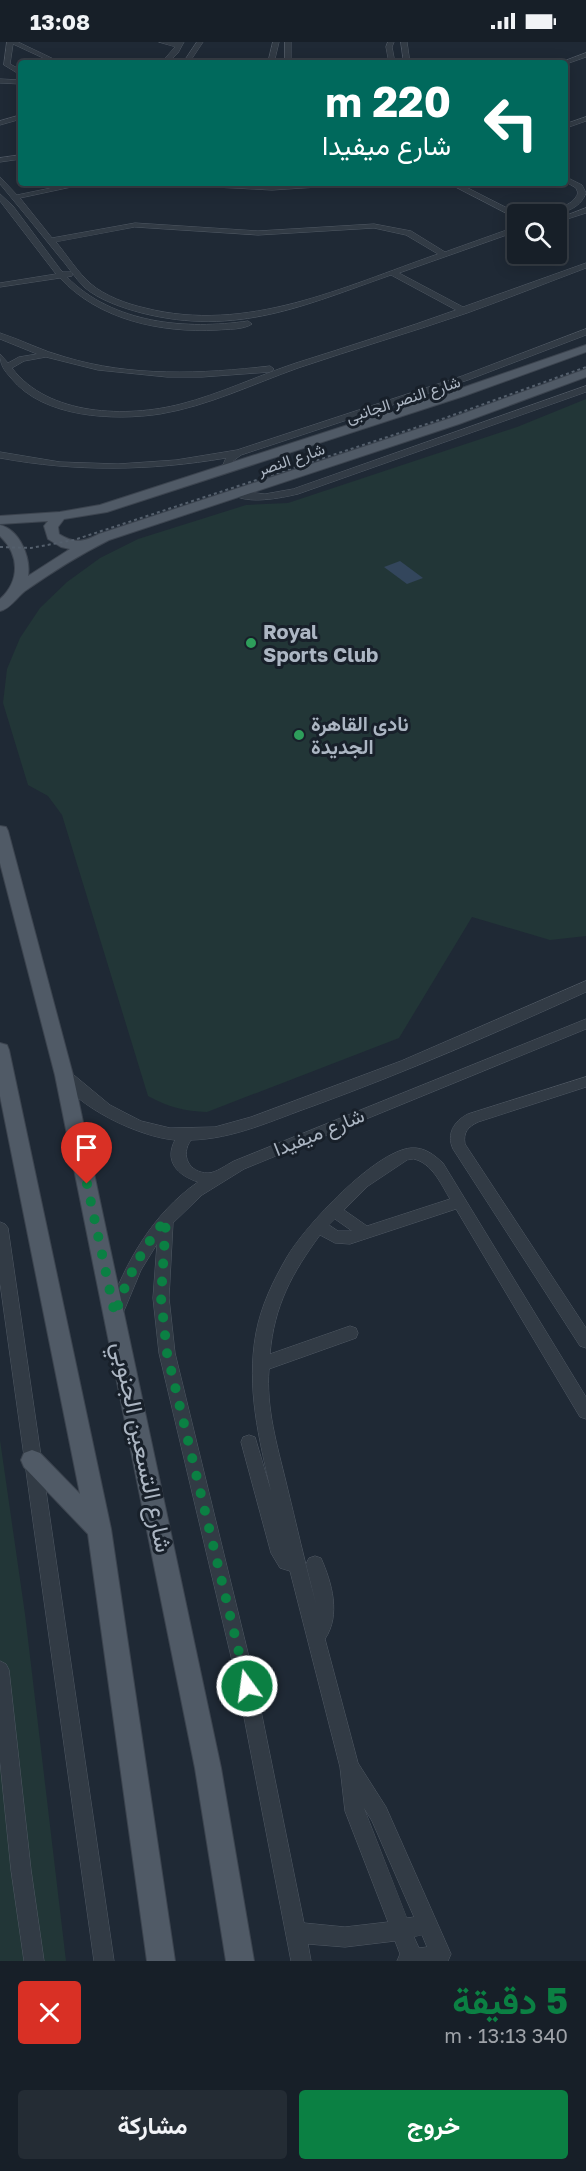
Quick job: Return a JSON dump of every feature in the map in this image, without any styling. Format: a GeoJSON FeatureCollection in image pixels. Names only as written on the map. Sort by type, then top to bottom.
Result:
{"type":"FeatureCollection","features":[{"type":"Feature","properties":{"kind":"main road","name":"شارع النصر"},"geometry":{"type":"LineString","coordinates":[[0,520],[60,516],[102,509],[470,389],[586,348]]}},
{"type":"Feature","properties":{"kind":"main road","name":"شارع النصر"},"geometry":{"type":"LineString","coordinates":[[5,603],[85,546],[124,529],[455,422],[586,373]]}},
{"type":"Feature","properties":{"kind":"main road"},"geometry":{"type":"LineString","coordinates":[[457,381],[470,389]]}},
{"type":"Feature","properties":{"kind":"main road"},"geometry":{"type":"LineString","coordinates":[[455,422],[470,432]]}},
{"type":"Feature","properties":{"kind":"main road"},"geometry":{"type":"LineString","coordinates":[[60,516],[51,526],[53,536],[66,544],[85,546]]}},
{"type":"Feature","properties":{"kind":"main road"},"geometry":{"type":"LineString","coordinates":[[0,529],[18,547],[23,561],[22,577],[5,603]]}},
{"type":"Feature","properties":{"kind":"main road","name":"شارع التسعين الجنوبي"},"geometry":{"type":"LineString","coordinates":[[0,831],[64,1075],[115,1315],[208,1768],[240,1961]]}},
{"type":"Feature","properties":{"kind":"main road"},"geometry":{"type":"LineString","coordinates":[[0,1050],[99,1529],[161,1961]]}},
{"type":"Feature","properties":{"kind":"main road"},"geometry":{"type":"LineString","coordinates":[[32,1460],[99,1529]]}},
{"type":"Feature","properties":{"kind":"street"},"geometry":{"type":"LineString","coordinates":[[18,72],[9,67],[6,62],[11,42],[52,60]]}},
{"type":"Feature","properties":{"kind":"street"},"geometry":{"type":"LineString","coordinates":[[162,42],[180,44]]}},
{"type":"Feature","properties":{"kind":"street"},"geometry":{"type":"LineString","coordinates":[[188,60],[200,42]]}},
{"type":"Feature","properties":{"kind":"street"},"geometry":{"type":"LineString","coordinates":[[273,60],[276,42]]}},
{"type":"Feature","properties":{"kind":"street"},"geometry":{"type":"LineString","coordinates":[[288,42],[288,60]]}},
{"type":"Feature","properties":{"kind":"street"},"geometry":{"type":"LineString","coordinates":[[391,42],[389,47],[391,60]]}},
{"type":"Feature","properties":{"kind":"street"},"geometry":{"type":"LineString","coordinates":[[404,42],[406,60]]}},
{"type":"Feature","properties":{"kind":"street"},"geometry":{"type":"LineString","coordinates":[[167,60],[180,44]]}},
{"type":"Feature","properties":{"kind":"street"},"geometry":{"type":"LineString","coordinates":[[568,61],[586,55]]}},
{"type":"Feature","properties":{"kind":"street"},"geometry":{"type":"LineString","coordinates":[[568,69],[586,64]]}},
{"type":"Feature","properties":{"kind":"street"},"geometry":{"type":"LineString","coordinates":[[0,69],[9,67]]}},
{"type":"Feature","properties":{"kind":"street"},"geometry":{"type":"LineString","coordinates":[[0,74],[18,74]]}},
{"type":"Feature","properties":{"kind":"street"},"geometry":{"type":"LineString","coordinates":[[0,81],[18,82]]}},
{"type":"Feature","properties":{"kind":"street"},"geometry":{"type":"LineString","coordinates":[[0,117],[18,112]]}},
{"type":"Feature","properties":{"kind":"street"},"geometry":{"type":"LineString","coordinates":[[0,123],[18,118]]}},
{"type":"Feature","properties":{"kind":"street"},"geometry":{"type":"LineString","coordinates":[[568,125],[586,119]]}},
{"type":"Feature","properties":{"kind":"street"},"geometry":{"type":"LineString","coordinates":[[568,125],[586,127]]}},
{"type":"Feature","properties":{"kind":"street"},"geometry":{"type":"LineString","coordinates":[[0,160],[18,157]]}},
{"type":"Feature","properties":{"kind":"street"},"geometry":{"type":"LineString","coordinates":[[568,171],[586,182]]}},
{"type":"Feature","properties":{"kind":"street"},"geometry":{"type":"LineString","coordinates":[[0,179],[77,273],[94,290],[129,305],[175,315],[214,318],[253,315],[285,309],[507,232]]}},
{"type":"Feature","properties":{"kind":"street"},"geometry":{"type":"LineString","coordinates":[[567,208],[575,205],[581,199],[582,193],[579,187],[568,180]]}},
{"type":"Feature","properties":{"kind":"street"},"geometry":{"type":"LineString","coordinates":[[2,198],[13,202],[16,197],[71,186]]}},
{"type":"Feature","properties":{"kind":"street"},"geometry":{"type":"LineString","coordinates":[[233,186],[272,188],[303,186]]}},
{"type":"Feature","properties":{"kind":"street"},"geometry":{"type":"LineString","coordinates":[[458,186],[507,211]]}},
{"type":"Feature","properties":{"kind":"street"},"geometry":{"type":"LineString","coordinates":[[2,198],[78,292],[95,304],[129,316],[164,324],[219,327],[293,315],[507,240]]}},
{"type":"Feature","properties":{"kind":"street"},"geometry":{"type":"LineString","coordinates":[[567,217],[586,210]]}},
{"type":"Feature","properties":{"kind":"street"},"geometry":{"type":"LineString","coordinates":[[52,240],[135,225],[258,233],[374,226],[408,232],[446,255]]}},
{"type":"Feature","properties":{"kind":"street"},"geometry":{"type":"LineString","coordinates":[[0,357],[14,378],[27,389],[45,399],[94,411],[142,413],[165,410],[207,390],[343,352],[464,311],[586,265]]}},
{"type":"Feature","properties":{"kind":"street"},"geometry":{"type":"LineString","coordinates":[[0,285],[77,273]]}},
{"type":"Feature","properties":{"kind":"street"},"geometry":{"type":"LineString","coordinates":[[393,273],[464,311]]}},
{"type":"Feature","properties":{"kind":"street","name":"شارع النصر الجانبى"},"geometry":{"type":"LineString","coordinates":[[0,455],[66,465],[127,468],[188,463],[238,453],[457,381],[586,332]]}},
{"type":"Feature","properties":{"kind":"street"},"geometry":{"type":"LineString","coordinates":[[0,336],[51,356],[124,370],[193,374],[247,372],[299,365]]}},
{"type":"Feature","properties":{"kind":"street"},"geometry":{"type":"LineString","coordinates":[[7,367],[22,359],[51,356]]}},
{"type":"Feature","properties":{"kind":"street"},"geometry":{"type":"LineString","coordinates":[[193,374],[207,390]]}},
{"type":"Feature","properties":{"kind":"street"},"geometry":{"type":"LineString","coordinates":[[237,494],[265,497],[295,492],[470,432],[586,389]]}},
{"type":"Feature","properties":{"kind":"street"},"geometry":{"type":"LineString","coordinates":[[226,469],[229,460],[238,453]]}},
{"type":"Feature","properties":{"kind":"street","name":"شارع ميفيدا"},"geometry":{"type":"LineString","coordinates":[[64,1075],[99,1105],[121,1118],[145,1127],[187,1136],[234,1129],[335,1092],[586,986]]}},
{"type":"Feature","properties":{"kind":"street","name":"شارع ميفيدا"},"geometry":{"type":"LineString","coordinates":[[115,1315],[140,1254],[166,1219],[190,1195],[211,1179],[239,1165],[586,1024]]}},
{"type":"Feature","properties":{"kind":"street"},"geometry":{"type":"LineString","coordinates":[[586,1082],[473,1118],[463,1123],[457,1135],[458,1145],[586,1341]]}},
{"type":"Feature","properties":{"kind":"street"},"geometry":{"type":"LineString","coordinates":[[187,1136],[178,1149],[179,1161],[188,1172],[211,1179]]}},
{"type":"Feature","properties":{"kind":"street"},"geometry":{"type":"LineString","coordinates":[[350,1767],[379,1814],[441,1954],[410,1960],[360,1826],[353,1796],[350,1767],[316,1637],[324,1626],[327,1611],[306,1565],[263,1419],[260,1365],[264,1334],[275,1295],[293,1260],[332,1210],[363,1182],[398,1158],[408,1154],[420,1154],[431,1159],[586,1412]]}},
{"type":"Feature","properties":{"kind":"street"},"geometry":{"type":"LineString","coordinates":[[318,1226],[328,1234],[342,1238],[459,1202]]}},
{"type":"Feature","properties":{"kind":"street"},"geometry":{"type":"LineString","coordinates":[[332,1210],[350,1220],[364,1233]]}},
{"type":"Feature","properties":{"kind":"street"},"geometry":{"type":"LineString","coordinates":[[166,1219],[161,1298],[167,1353],[247,1686],[301,1961]]}},
{"type":"Feature","properties":{"kind":"street"},"geometry":{"type":"LineString","coordinates":[[0,1228],[104,1961]]}},
{"type":"Feature","properties":{"kind":"street"},"geometry":{"type":"LineString","coordinates":[[260,1365],[350,1333]]}},
{"type":"Feature","properties":{"kind":"street"},"geometry":{"type":"LineString","coordinates":[[249,1442],[280,1553],[286,1562],[306,1565]]}},
{"type":"Feature","properties":{"kind":"street"},"geometry":{"type":"LineString","coordinates":[[0,1670],[21,1870],[34,1961]]}},
{"type":"Feature","properties":{"kind":"street"},"geometry":{"type":"LineString","coordinates":[[294,1931],[328,1938],[345,1938],[428,1924]]}},
{"type":"Feature","properties":{"kind":"green space","name":"نادى القاهرة الجديدة"},"geometry":{"type":"Polygon","coordinates":[[[586,399],[586,936],[550,940],[472,917],[399,1038],[207,1112],[176,1108],[148,1096],[62,815],[48,796],[28,785],[3,703],[7,669],[20,638],[40,608],[67,582],[100,558],[138,539],[246,505],[288,503],[517,427],[586,399]]]}},
{"type":"Feature","properties":{"kind":"green space"},"geometry":{"type":"Polygon","coordinates":[[[0,1440],[25,1614],[66,1961],[0,1961],[0,1440]]]}},
{"type":"Feature","properties":{"kind":"water"},"geometry":{"type":"Polygon","coordinates":[[[400,561],[423,578],[407,584],[384,567],[400,561]]]}},
{"type":"Feature","properties":{"kind":"railway"},"geometry":{"type":"LineString","coordinates":[[0,547],[31,548],[74,540],[445,418],[586,367]]}},
{"type":"Feature","properties":{"kind":"place","name":"Royal Sports Club"},"geometry":{"type":"Point","coordinates":[251,643]}},
{"type":"Feature","properties":{"kind":"place","name":"نادى القاهرة الجديدة"},"geometry":{"type":"Point","coordinates":[299,735]}},
{"type":"Feature","properties":{"kind":"route"},"geometry":{"type":"LineString","coordinates":[[87,1184],[115,1315],[121,1294],[140,1254],[166,1219],[161,1298],[167,1353],[247,1686]]}}]}
